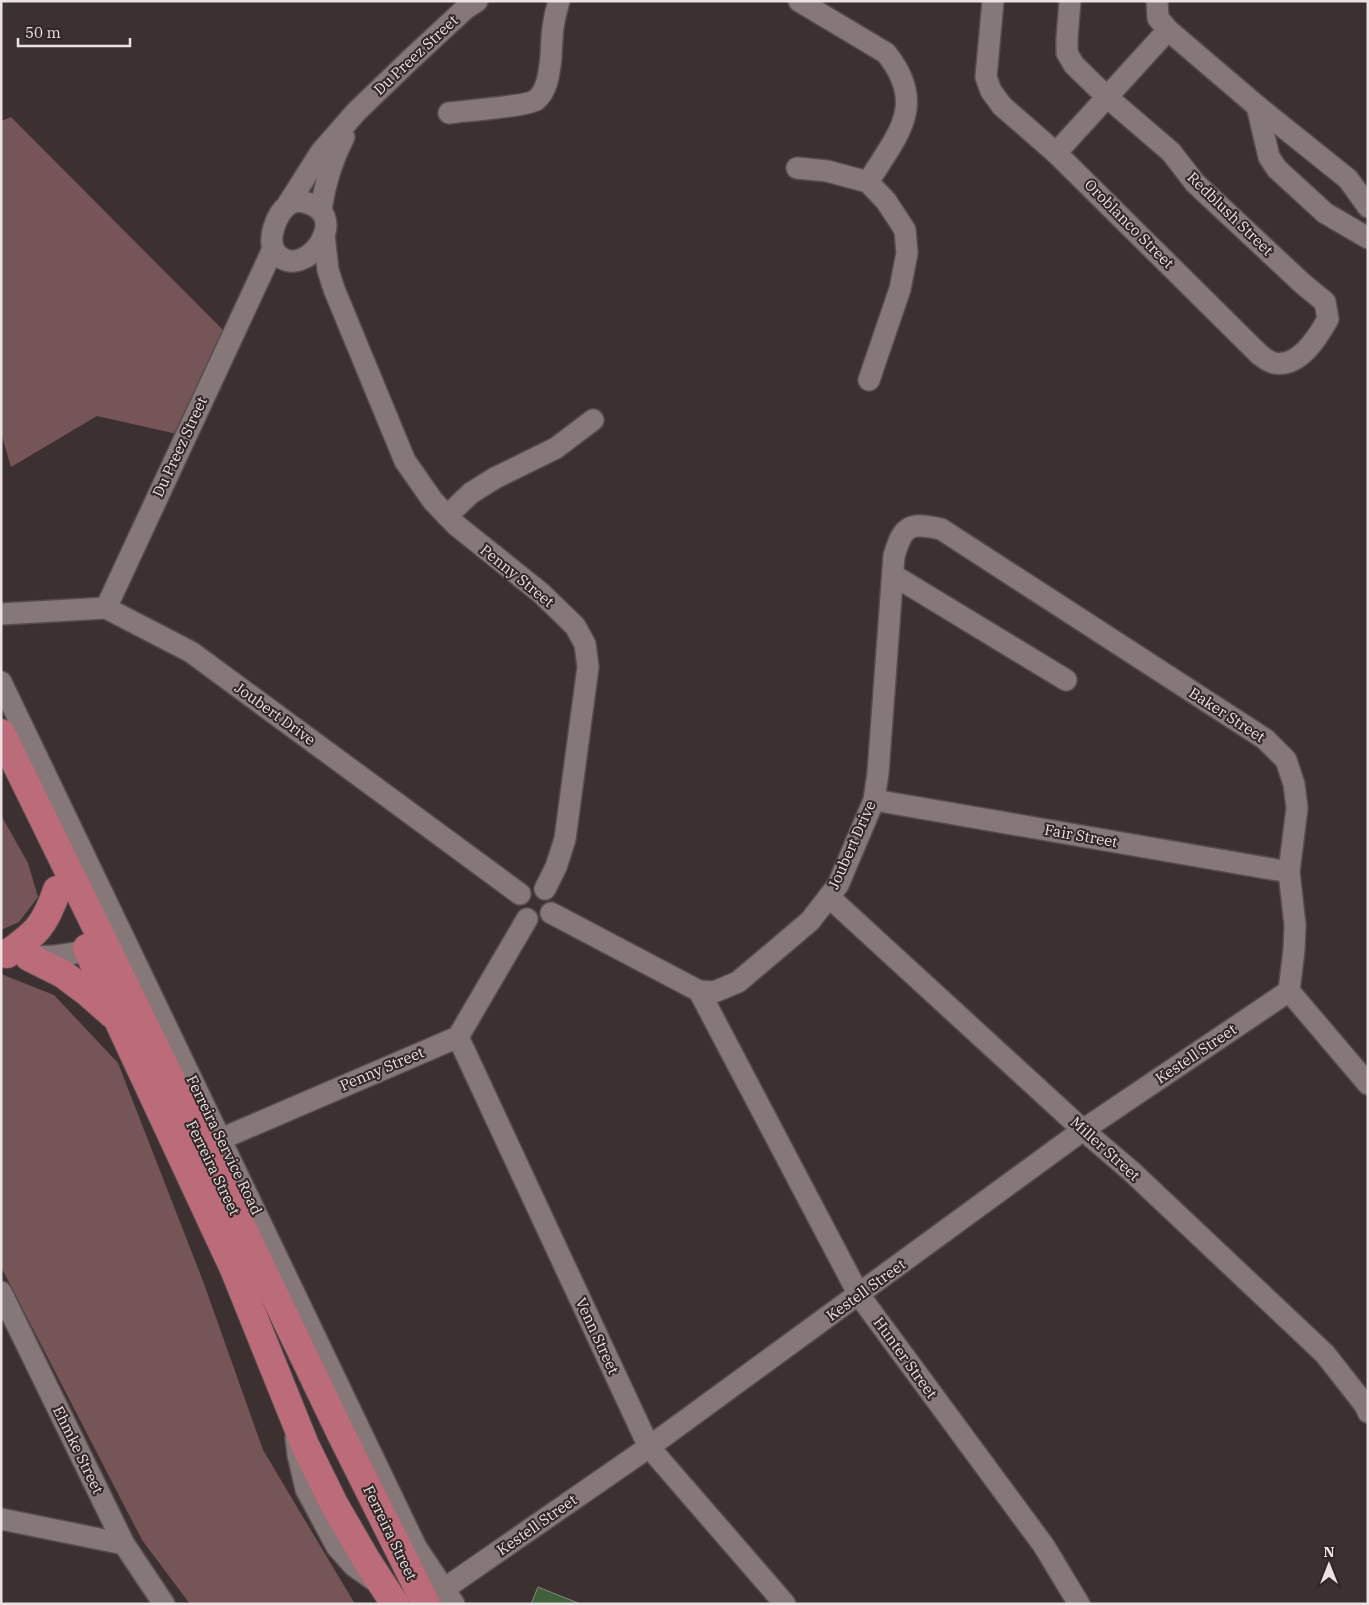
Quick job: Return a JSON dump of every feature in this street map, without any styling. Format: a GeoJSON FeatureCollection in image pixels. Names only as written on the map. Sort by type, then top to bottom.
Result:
{"type":"FeatureCollection","features":[{"type":"Feature","properties":{"kind":"main road","name":"Ferreira Street"},"geometry":{"type":"LineString","coordinates":[[1,733],[98,950],[202,1148],[341,1434],[441,1599]]}},
{"type":"Feature","properties":{"kind":"main road","name":"Ferreira Street"},"geometry":{"type":"LineString","coordinates":[[1,774],[57,890],[98,950],[118,1020],[202,1148],[234,1269],[305,1444],[334,1504],[366,1561],[389,1596]]}},
{"type":"Feature","properties":{"kind":"main road"},"geometry":{"type":"LineString","coordinates":[[57,890],[50,911],[42,924],[12,955],[63,974],[87,992],[118,1020]]}},
{"type":"Feature","properties":{"kind":"street","name":"Du Preez Street"},"geometry":{"type":"LineString","coordinates":[[288,204],[321,152],[356,112],[417,52],[464,10],[477,1]]}},
{"type":"Feature","properties":{"kind":"street"},"geometry":{"type":"LineString","coordinates":[[449,113],[516,106],[536,101],[547,84],[553,20],[559,1]]}},
{"type":"Feature","properties":{"kind":"street"},"geometry":{"type":"LineString","coordinates":[[799,1],[886,54],[896,66],[904,83],[907,106],[903,124],[868,182]]}},
{"type":"Feature","properties":{"kind":"street","name":"Oroblanco Street"},"geometry":{"type":"LineString","coordinates":[[993,1],[986,77],[991,91],[1002,106],[1056,153],[1260,355],[1273,363],[1288,362],[1297,358],[1320,333],[1328,319],[1328,312]]}},
{"type":"Feature","properties":{"kind":"street"},"geometry":{"type":"LineString","coordinates":[[1070,1],[1067,53],[1074,65],[1107,97]]}},
{"type":"Feature","properties":{"kind":"street"},"geometry":{"type":"LineString","coordinates":[[1156,1],[1158,18],[1168,30],[1256,106],[1348,179],[1368,207]]}},
{"type":"Feature","properties":{"kind":"street"},"geometry":{"type":"LineString","coordinates":[[1056,153],[1168,30]]}},
{"type":"Feature","properties":{"kind":"street","name":"Redblush Street"},"geometry":{"type":"LineString","coordinates":[[1107,97],[1171,152],[1195,183],[1303,284],[1325,302],[1328,312]]}},
{"type":"Feature","properties":{"kind":"street"},"geometry":{"type":"LineString","coordinates":[[1256,106],[1269,157],[1277,169],[1325,213],[1368,238]]}},
{"type":"Feature","properties":{"kind":"street","name":"Du Preez Street"},"geometry":{"type":"LineString","coordinates":[[321,209],[333,159],[356,112]]}},
{"type":"Feature","properties":{"kind":"street"},"geometry":{"type":"LineString","coordinates":[[798,168],[826,171],[868,182],[886,201],[905,230],[907,253],[900,289],[869,380]]}},
{"type":"Feature","properties":{"kind":"street"},"geometry":{"type":"LineString","coordinates":[[298,201],[310,202],[321,209],[326,220],[324,235],[318,247],[310,256],[288,257],[271,241],[281,213],[288,204],[298,201]]}},
{"type":"Feature","properties":{"kind":"street","name":"Penny Street"},"geometry":{"type":"LineString","coordinates":[[324,235],[328,270],[334,289],[405,461],[433,501],[447,516],[470,538],[541,593],[574,626],[585,644],[588,667],[565,839],[556,867],[546,889]]}},
{"type":"Feature","properties":{"kind":"street","name":"Du Preez Street"},"geometry":{"type":"LineString","coordinates":[[106,608],[254,287],[288,257]]}},
{"type":"Feature","properties":{"kind":"street","name":"Penny Street"},"geometry":{"type":"LineString","coordinates":[[288,257],[319,272],[334,289]]}},
{"type":"Feature","properties":{"kind":"street"},"geometry":{"type":"LineString","coordinates":[[447,516],[471,492],[556,448],[593,420]]}},
{"type":"Feature","properties":{"kind":"street","name":"Baker Street"},"geometry":{"type":"LineString","coordinates":[[911,526],[923,525],[941,530],[1265,739],[1286,760],[1294,784],[1297,808],[1289,872],[1295,925],[1289,991]]}},
{"type":"Feature","properties":{"kind":"street","name":"Joubert Drive"},"geometry":{"type":"LineString","coordinates":[[700,991],[714,992],[738,982],[810,920],[838,885],[874,800],[878,773],[894,556],[900,537],[911,526]]}},
{"type":"Feature","properties":{"kind":"street"},"geometry":{"type":"LineString","coordinates":[[893,575],[1066,680]]}},
{"type":"Feature","properties":{"kind":"street"},"geometry":{"type":"LineString","coordinates":[[1,614],[106,608]]}},
{"type":"Feature","properties":{"kind":"street","name":"Joubert Drive"},"geometry":{"type":"LineString","coordinates":[[106,608],[191,652],[520,894]]}},
{"type":"Feature","properties":{"kind":"street","name":"Ferreira Service Road"},"geometry":{"type":"LineString","coordinates":[[1,682],[202,1148]]}},
{"type":"Feature","properties":{"kind":"street","name":"Fair Street"},"geometry":{"type":"LineString","coordinates":[[874,800],[1289,872]]}},
{"type":"Feature","properties":{"kind":"street"},"geometry":{"type":"LineString","coordinates":[[535,886],[546,889],[552,897],[553,908],[551,913],[542,920],[532,921],[527,919],[519,911],[518,900],[520,894],[529,887],[535,886]]}},
{"type":"Feature","properties":{"kind":"street","name":"Miller Street"},"geometry":{"type":"LineString","coordinates":[[828,897],[1131,1172],[1325,1354],[1365,1405],[1368,1412]]}},
{"type":"Feature","properties":{"kind":"street"},"geometry":{"type":"LineString","coordinates":[[551,913],[700,991]]}},
{"type":"Feature","properties":{"kind":"street"},"geometry":{"type":"LineString","coordinates":[[458,1037],[527,919]]}},
{"type":"Feature","properties":{"kind":"street"},"geometry":{"type":"LineString","coordinates":[[12,955],[55,956],[98,950]]}},
{"type":"Feature","properties":{"kind":"street","name":"Hunter Street"},"geometry":{"type":"LineString","coordinates":[[700,991],[859,1295],[1044,1546],[1079,1604]]}},
{"type":"Feature","properties":{"kind":"street"},"geometry":{"type":"LineString","coordinates":[[1289,991],[1368,1084]]}},
{"type":"Feature","properties":{"kind":"street","name":"Kestell Street"},"geometry":{"type":"LineString","coordinates":[[441,1599],[1083,1130],[1289,991]]}},
{"type":"Feature","properties":{"kind":"street","name":"Penny Street"},"geometry":{"type":"LineString","coordinates":[[202,1148],[458,1037]]}},
{"type":"Feature","properties":{"kind":"street","name":"Venn Street"},"geometry":{"type":"LineString","coordinates":[[458,1037],[649,1447],[785,1604]]}},
{"type":"Feature","properties":{"kind":"street","name":"Ehmke Street"},"geometry":{"type":"LineString","coordinates":[[1,1292],[124,1544],[164,1604]]}},
{"type":"Feature","properties":{"kind":"street"},"geometry":{"type":"LineString","coordinates":[[1,1519],[124,1544]]}},
{"type":"Feature","properties":{"kind":"shaded area"},"geometry":{"type":"Polygon","coordinates":[[[11,117],[231,338],[186,436],[97,416],[11,467],[1,433],[1,121],[11,117]]]}},
{"type":"Feature","properties":{"kind":"shaded area"},"geometry":{"type":"Polygon","coordinates":[[[1,815],[28,863],[38,897],[19,922],[1,930],[1,815]]]}},
{"type":"Feature","properties":{"kind":"shaded area"},"geometry":{"type":"Polygon","coordinates":[[[1,974],[54,995],[118,1063],[203,1281],[263,1450],[355,1604],[190,1604],[142,1540],[1,1267],[1,974]]]}},
{"type":"Feature","properties":{"kind":"building"},"geometry":{"type":"Polygon","coordinates":[[[538,1587],[578,1603],[578,1604],[531,1604],[538,1587]]]}}]}
